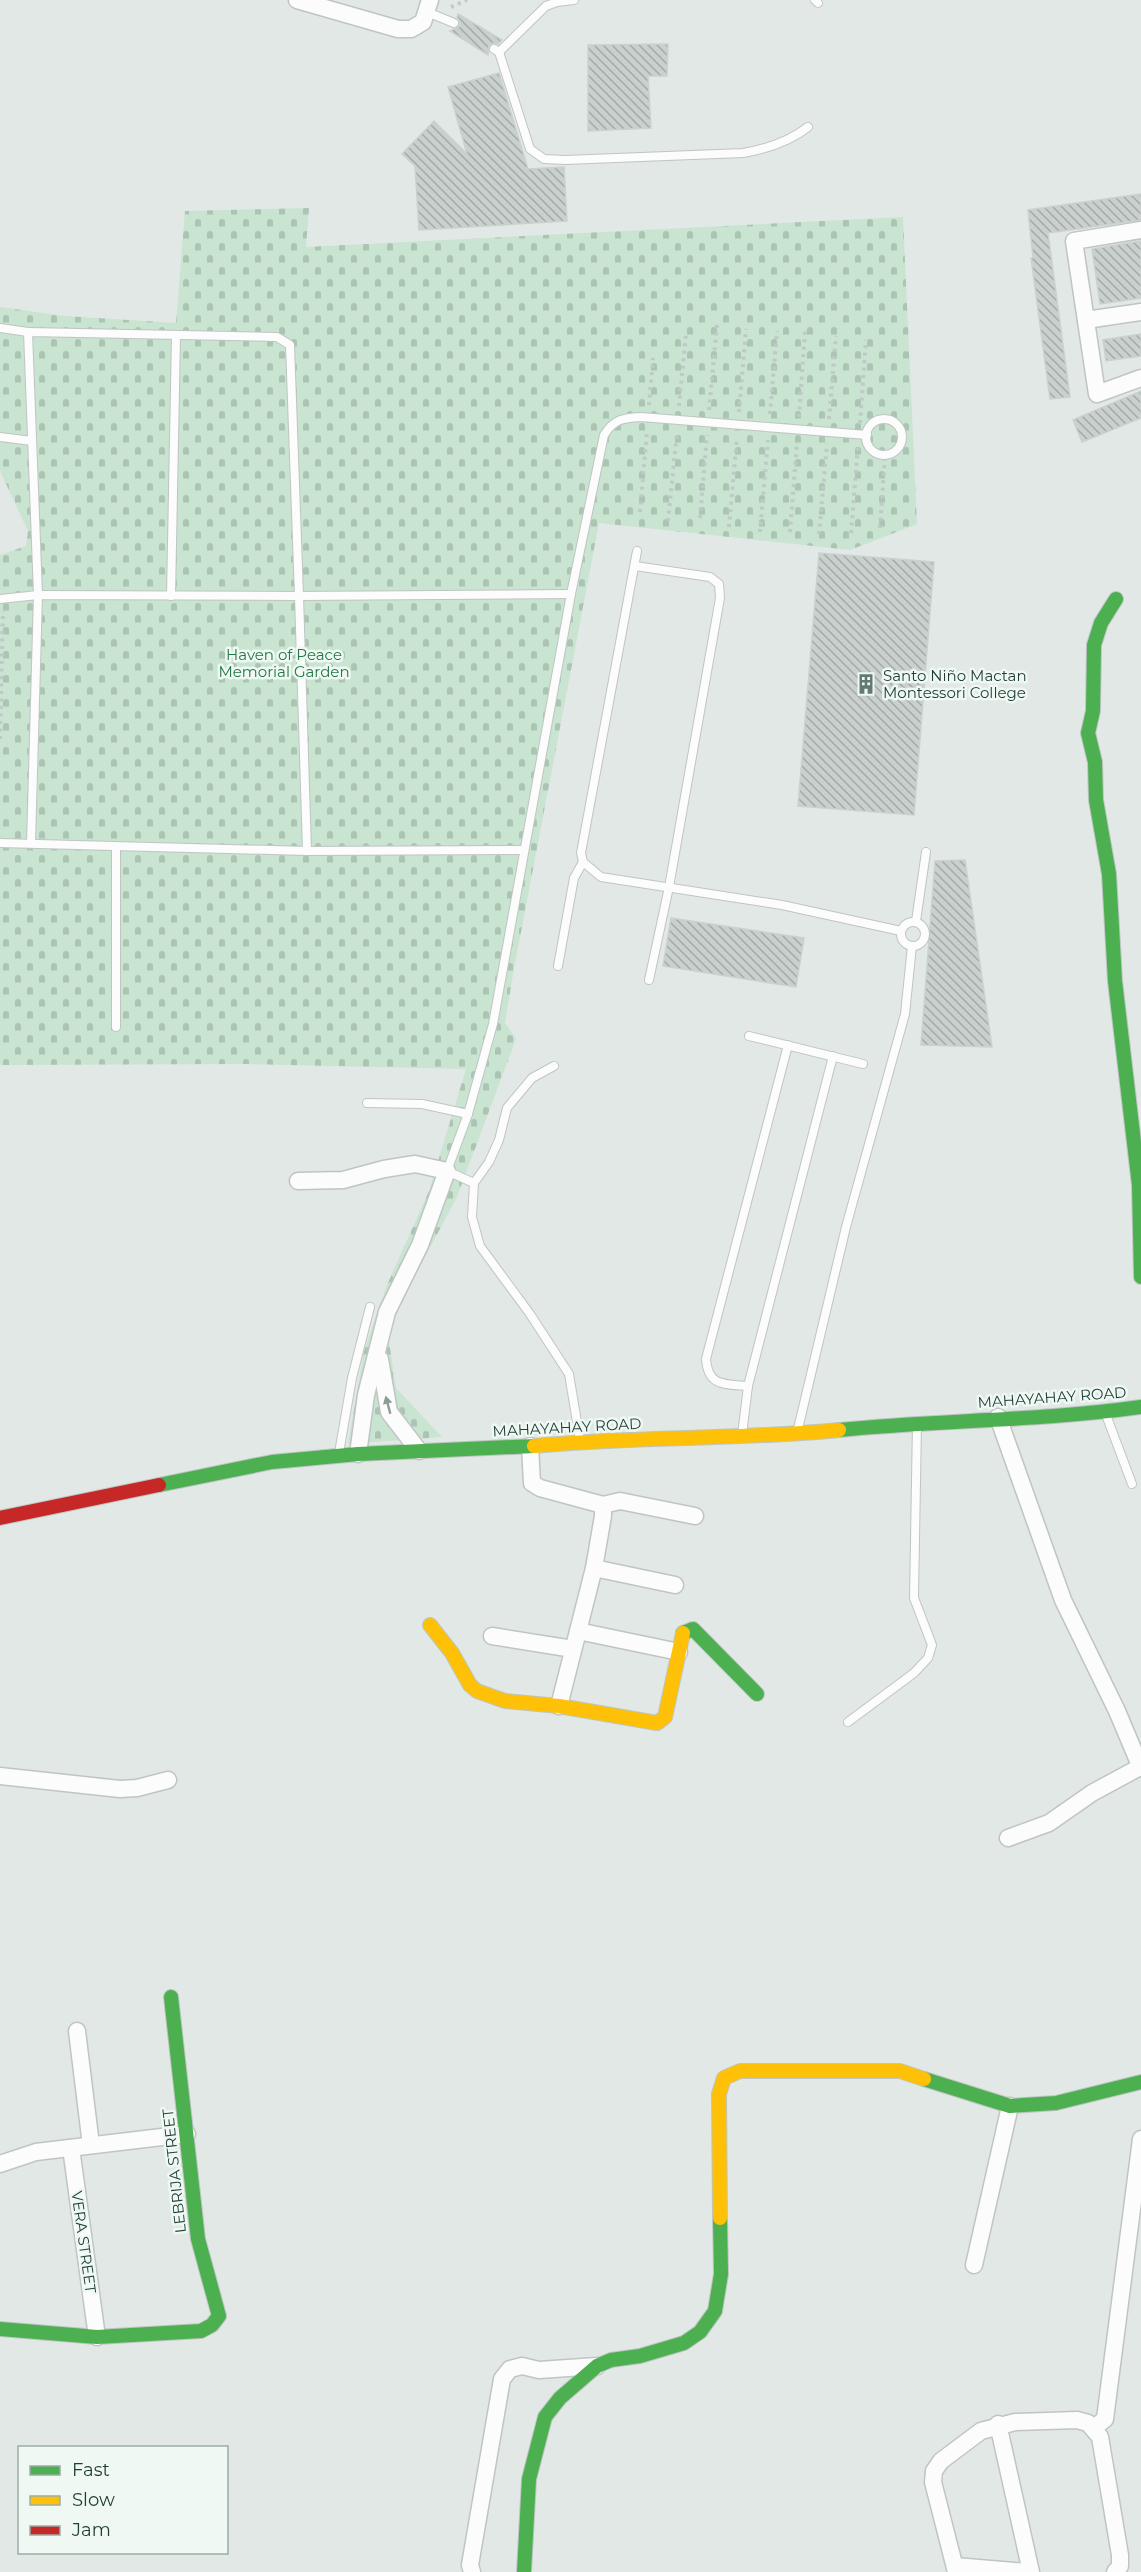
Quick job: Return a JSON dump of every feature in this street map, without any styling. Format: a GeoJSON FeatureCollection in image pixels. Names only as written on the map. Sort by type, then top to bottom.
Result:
{"type":"FeatureCollection","features":[{"type":"Feature","properties":{"kind":"street"},"geometry":{"type":"LineString","coordinates":[[297,0],[398,29],[411,29],[423,22],[428,6]]}},
{"type":"Feature","properties":{"kind":"street"},"geometry":{"type":"LineString","coordinates":[[1141,230],[1074,241],[1097,394],[1141,378]]}},
{"type":"Feature","properties":{"kind":"street"},"geometry":{"type":"LineString","coordinates":[[1086,320],[1141,312]]}},
{"type":"Feature","properties":{"kind":"street"},"geometry":{"type":"LineString","coordinates":[[1116,599],[1101,623],[1094,645],[1094,711],[1088,733],[1095,762],[1096,800],[1109,874],[1115,981],[1139,1185],[1141,1277]]}},
{"type":"Feature","properties":{"kind":"street"},"geometry":{"type":"LineString","coordinates":[[298,1181],[343,1180],[384,1169],[415,1164],[447,1171],[420,1245],[387,1312],[366,1395],[358,1454]]}},
{"type":"Feature","properties":{"kind":"street"},"geometry":{"type":"LineString","coordinates":[[379,1349],[389,1413],[418,1451]]}},
{"type":"Feature","properties":{"kind":"street","name":"MAHAYAHAY ROAD"},"geometry":{"type":"LineString","coordinates":[[0,1518],[273,1462],[358,1454],[530,1446],[580,1441],[797,1434],[917,1422],[1105,1412],[1141,1407]]}},
{"type":"Feature","properties":{"kind":"street"},"geometry":{"type":"LineString","coordinates":[[998,1417],[1063,1600],[1117,1711],[1141,1767],[1092,1793],[1049,1823],[1008,1838]]}},
{"type":"Feature","properties":{"kind":"street"},"geometry":{"type":"LineString","coordinates":[[530,1446],[532,1483],[535,1486],[603,1504],[620,1501],[695,1516]]}},
{"type":"Feature","properties":{"kind":"street"},"geometry":{"type":"LineString","coordinates":[[559,1706],[594,1568],[603,1504]]}},
{"type":"Feature","properties":{"kind":"street"},"geometry":{"type":"LineString","coordinates":[[594,1568],[675,1585]]}},
{"type":"Feature","properties":{"kind":"street"},"geometry":{"type":"LineString","coordinates":[[430,1625],[452,1653],[470,1685],[477,1691],[505,1701],[559,1706],[657,1723],[665,1717],[683,1633],[693,1629],[757,1694]]}},
{"type":"Feature","properties":{"kind":"street"},"geometry":{"type":"LineString","coordinates":[[578,1631],[679,1652]]}},
{"type":"Feature","properties":{"kind":"street"},"geometry":{"type":"LineString","coordinates":[[492,1636],[573,1649]]}},
{"type":"Feature","properties":{"kind":"street"},"geometry":{"type":"LineString","coordinates":[[0,1776],[120,1789],[137,1788],[168,1780]]}},
{"type":"Feature","properties":{"kind":"street","name":"LEBRIJA STREET"},"geometry":{"type":"LineString","coordinates":[[97,2337],[201,2331],[212,2325],[219,2316],[198,2239],[171,1997]]}},
{"type":"Feature","properties":{"kind":"street"},"geometry":{"type":"LineString","coordinates":[[77,2031],[91,2145]]}},
{"type":"Feature","properties":{"kind":"street"},"geometry":{"type":"LineString","coordinates":[[524,2572],[529,2479],[545,2417],[560,2398],[597,2366],[611,2360],[684,2343],[700,2332],[715,2311],[721,2274],[719,2094],[724,2078],[740,2071],[900,2071],[1010,2106],[1056,2103],[1141,2082]]}},
{"type":"Feature","properties":{"kind":"street"},"geometry":{"type":"LineString","coordinates":[[974,2265],[1010,2106]]}},
{"type":"Feature","properties":{"kind":"street"},"geometry":{"type":"LineString","coordinates":[[0,2164],[36,2152],[187,2134]]}},
{"type":"Feature","properties":{"kind":"street"},"geometry":{"type":"LineString","coordinates":[[1094,2428],[1105,2419],[1141,2139]]}},
{"type":"Feature","properties":{"kind":"street","name":"VERA STREET"},"geometry":{"type":"LineString","coordinates":[[71,2148],[97,2337]]}},
{"type":"Feature","properties":{"kind":"street"},"geometry":{"type":"LineString","coordinates":[[0,2329],[97,2337]]}},
{"type":"Feature","properties":{"kind":"street"},"geometry":{"type":"LineString","coordinates":[[472,2572],[470,2565],[502,2379],[510,2369],[522,2366],[539,2370],[597,2366]]}},
{"type":"Feature","properties":{"kind":"street"},"geometry":{"type":"LineString","coordinates":[[998,2424],[1030,2572],[955,2569],[933,2482],[934,2471],[941,2461],[981,2431],[998,2424],[1077,2420],[1088,2423],[1100,2437],[1120,2555],[1120,2566],[1115,2572]]}},
{"type":"Feature","properties":{"kind":"lane"},"geometry":{"type":"LineString","coordinates":[[574,0],[546,6],[497,50],[530,149],[544,159],[743,153],[761,150],[788,140],[808,127]]}},
{"type":"Feature","properties":{"kind":"lane"},"geometry":{"type":"LineString","coordinates":[[428,6],[454,23]]}},
{"type":"Feature","properties":{"kind":"lane"},"geometry":{"type":"LineString","coordinates":[[0,328],[28,332],[277,337],[290,345],[307,851]]}},
{"type":"Feature","properties":{"kind":"lane"},"geometry":{"type":"LineString","coordinates":[[28,332],[38,595],[31,843]]}},
{"type":"Feature","properties":{"kind":"lane"},"geometry":{"type":"LineString","coordinates":[[171,596],[177,336]]}},
{"type":"Feature","properties":{"kind":"lane"},"geometry":{"type":"LineString","coordinates":[[474,1182],[447,1171],[468,1114],[493,1024],[603,435],[610,424],[620,418],[648,418],[867,435]]}},
{"type":"Feature","properties":{"kind":"lane"},"geometry":{"type":"LineString","coordinates":[[878,420],[893,421],[899,426],[902,434],[899,447],[885,454],[874,452],[867,441],[867,435],[873,423],[878,420]]}},
{"type":"Feature","properties":{"kind":"lane"},"geometry":{"type":"LineString","coordinates":[[0,437],[32,441]]}},
{"type":"Feature","properties":{"kind":"lane"},"geometry":{"type":"LineString","coordinates":[[637,551],[581,853],[583,862],[600,877],[782,905],[901,930]]}},
{"type":"Feature","properties":{"kind":"lane"},"geometry":{"type":"LineString","coordinates":[[635,566],[710,577],[719,584],[720,591],[669,887],[649,980]]}},
{"type":"Feature","properties":{"kind":"lane"},"geometry":{"type":"LineString","coordinates":[[2,598],[38,595],[572,594]]}},
{"type":"Feature","properties":{"kind":"lane"},"geometry":{"type":"LineString","coordinates":[[0,843],[116,848],[307,851],[524,850]]}},
{"type":"Feature","properties":{"kind":"lane"},"geometry":{"type":"LineString","coordinates":[[116,848],[116,1027]]}},
{"type":"Feature","properties":{"kind":"lane"},"geometry":{"type":"LineString","coordinates":[[916,921],[926,852]]}},
{"type":"Feature","properties":{"kind":"lane"},"geometry":{"type":"LineString","coordinates":[[558,966],[574,878],[583,862]]}},
{"type":"Feature","properties":{"kind":"lane"},"geometry":{"type":"LineString","coordinates":[[916,921],[924,928],[925,938],[922,943],[912,946],[902,939],[901,930],[906,924],[916,921]]}},
{"type":"Feature","properties":{"kind":"lane"},"geometry":{"type":"LineString","coordinates":[[797,1434],[846,1227],[905,1014],[912,946]]}},
{"type":"Feature","properties":{"kind":"lane"},"geometry":{"type":"LineString","coordinates":[[749,1036],[863,1064]]}},
{"type":"Feature","properties":{"kind":"lane"},"geometry":{"type":"LineString","coordinates":[[748,1386],[722,1384],[712,1379],[707,1372],[706,1359],[788,1045]]}},
{"type":"Feature","properties":{"kind":"lane"},"geometry":{"type":"LineString","coordinates":[[742,1437],[748,1386],[833,1056]]}},
{"type":"Feature","properties":{"kind":"lane"},"geometry":{"type":"LineString","coordinates":[[554,1066],[532,1078],[507,1108],[499,1140],[489,1162],[474,1182],[472,1217],[480,1246],[530,1314],[569,1374],[580,1441]]}},
{"type":"Feature","properties":{"kind":"lane"},"geometry":{"type":"LineString","coordinates":[[367,1103],[422,1104],[468,1114]]}},
{"type":"Feature","properties":{"kind":"lane"},"geometry":{"type":"LineString","coordinates":[[338,1456],[351,1378],[370,1307]]}},
{"type":"Feature","properties":{"kind":"lane"},"geometry":{"type":"LineString","coordinates":[[1105,1412],[1132,1484]]}},
{"type":"Feature","properties":{"kind":"lane"},"geometry":{"type":"LineString","coordinates":[[848,1722],[914,1673],[928,1658],[932,1646],[914,1598],[917,1422]]}},
{"type":"Feature","properties":{"kind":"path"},"geometry":{"type":"LineString","coordinates":[[640,512],[653,358]]}},
{"type":"Feature","properties":{"kind":"path"},"geometry":{"type":"LineString","coordinates":[[880,528],[885,454]]}},
{"type":"Feature","properties":{"kind":"path"},"geometry":{"type":"LineString","coordinates":[[0,740],[2,598]]}},
{"type":"Feature","properties":{"kind":"green space","name":"Haven of Peace Memorial Garden"},"geometry":{"type":"Polygon","coordinates":[[[309,208],[306,247],[903,217],[917,524],[850,550],[599,523],[505,1023],[516,1039],[457,1197],[387,1328],[396,1388],[442,1437],[348,1444],[364,1351],[387,1285],[429,1191],[466,1069],[244,1064],[0,1065],[0,555],[26,546],[28,531],[0,471],[0,307],[65,316],[176,323],[185,211],[309,208]]]}},
{"type":"Feature","properties":{"kind":"building"},"geometry":{"type":"Polygon","coordinates":[[[458,14],[502,40],[498,44],[489,45],[488,55],[450,31],[460,26],[458,14]]]}},
{"type":"Feature","properties":{"kind":"building"},"geometry":{"type":"Polygon","coordinates":[[[668,44],[667,76],[648,76],[651,128],[588,131],[588,45],[668,44]]]}},
{"type":"Feature","properties":{"kind":"building"},"geometry":{"type":"Polygon","coordinates":[[[499,73],[528,169],[564,167],[567,221],[419,230],[415,166],[402,154],[434,121],[467,154],[448,87],[499,73]]]}},
{"type":"Feature","properties":{"kind":"building"},"geometry":{"type":"Polygon","coordinates":[[[1141,194],[1141,220],[1048,233],[1070,397],[1050,399],[1031,258],[1033,258],[1028,210],[1141,194]]]}},
{"type":"Feature","properties":{"kind":"building"},"geometry":{"type":"Polygon","coordinates":[[[1141,241],[1141,298],[1100,304],[1092,249],[1141,241]]]}},
{"type":"Feature","properties":{"kind":"building"},"geometry":{"type":"Polygon","coordinates":[[[1141,334],[1141,356],[1106,361],[1103,340],[1141,334]]]}},
{"type":"Feature","properties":{"kind":"building"},"geometry":{"type":"Polygon","coordinates":[[[1141,391],[1141,418],[1082,442],[1073,420],[1141,391]]]}},
{"type":"Feature","properties":{"kind":"building","name":"Santo Niño Mactan Montessori College"},"geometry":{"type":"Polygon","coordinates":[[[819,553],[934,562],[914,815],[798,806],[819,553]]]}},
{"type":"Feature","properties":{"kind":"building"},"geometry":{"type":"Polygon","coordinates":[[[965,860],[992,1047],[921,1045],[935,861],[965,860]]]}},
{"type":"Feature","properties":{"kind":"building"},"geometry":{"type":"Polygon","coordinates":[[[671,918],[804,938],[796,987],[663,966],[671,918]]]}},
{"type":"Feature","properties":{"kind":"traffic: fast"},"geometry":{"type":"LineString","coordinates":[[1116,599],[1101,623],[1094,645],[1093,711],[1088,733],[1095,762],[1096,800],[1109,874],[1115,981],[1139,1185],[1141,1277]]}},
{"type":"Feature","properties":{"kind":"traffic: fast"},"geometry":{"type":"LineString","coordinates":[[839,1430],[1066,1415],[1141,1407]]}},
{"type":"Feature","properties":{"kind":"traffic: fast"},"geometry":{"type":"LineString","coordinates":[[159,1485],[272,1462],[358,1454],[534,1446]]}},
{"type":"Feature","properties":{"kind":"traffic: fast"},"geometry":{"type":"LineString","coordinates":[[683,1633],[693,1629],[757,1694]]}},
{"type":"Feature","properties":{"kind":"traffic: fast"},"geometry":{"type":"LineString","coordinates":[[0,2329],[97,2337],[201,2331],[212,2325],[219,2316],[198,2239],[171,1997]]}},
{"type":"Feature","properties":{"kind":"traffic: fast"},"geometry":{"type":"LineString","coordinates":[[924,2079],[1010,2106],[1056,2103],[1141,2082]]}},
{"type":"Feature","properties":{"kind":"traffic: fast"},"geometry":{"type":"LineString","coordinates":[[524,2572],[529,2479],[545,2417],[560,2398],[597,2366],[611,2360],[640,2356],[684,2343],[700,2332],[715,2311],[721,2274],[720,2218]]}},
{"type":"Feature","properties":{"kind":"traffic: slow"},"geometry":{"type":"LineString","coordinates":[[534,1446],[839,1430]]}},
{"type":"Feature","properties":{"kind":"traffic: slow"},"geometry":{"type":"LineString","coordinates":[[430,1625],[452,1653],[470,1685],[477,1691],[505,1701],[559,1706],[657,1723],[665,1717],[683,1633]]}},
{"type":"Feature","properties":{"kind":"traffic: slow"},"geometry":{"type":"LineString","coordinates":[[720,2218],[719,2094],[724,2078],[740,2071],[900,2071],[924,2079]]}},
{"type":"Feature","properties":{"kind":"traffic: jam"},"geometry":{"type":"LineString","coordinates":[[0,1518],[159,1485]]}},
{"type":"Feature","properties":{"kind":"place","name":"Santo Niño Mactan Montessori College"},"geometry":{"type":"Point","coordinates":[866,684]}}]}
